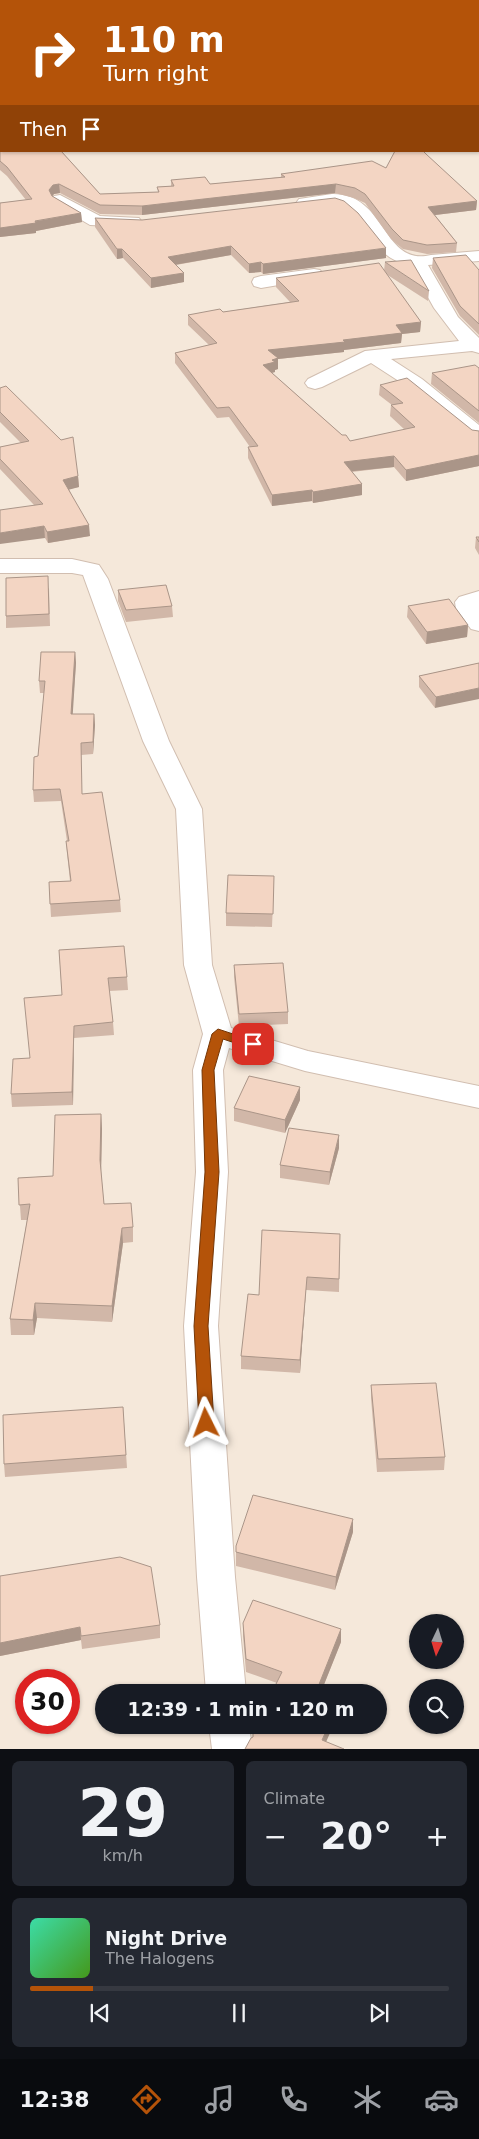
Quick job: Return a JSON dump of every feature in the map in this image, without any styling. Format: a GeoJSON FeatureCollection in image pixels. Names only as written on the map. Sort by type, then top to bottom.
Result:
{"type":"FeatureCollection","features":[{"type":"Feature","properties":{"kind":"street"},"geometry":{"type":"LineString","coordinates":[[60,200],[96,221],[151,221]]}},
{"type":"Feature","properties":{"kind":"street"},"geometry":{"type":"LineString","coordinates":[[286,206],[335,200],[349,201],[358,207],[389,248],[399,257],[417,261],[434,289],[448,320],[477,346]]}},
{"type":"Feature","properties":{"kind":"street"},"geometry":{"type":"LineString","coordinates":[[380,265],[479,256]]}},
{"type":"Feature","properties":{"kind":"street"},"geometry":{"type":"LineString","coordinates":[[261,282],[334,271]]}},
{"type":"Feature","properties":{"kind":"street"},"geometry":{"type":"LineString","coordinates":[[316,383],[372,355],[477,346]]}},
{"type":"Feature","properties":{"kind":"street"},"geometry":{"type":"LineString","coordinates":[[372,355],[415,383],[479,435]]}},
{"type":"Feature","properties":{"kind":"street"},"geometry":{"type":"LineString","coordinates":[[0,566],[72,566],[92,570],[97,579],[156,741],[189,809],[198,965],[218,1034],[208,1070],[212,1172],[201,1326],[216,1577],[225,1684]]}},
{"type":"Feature","properties":{"kind":"street"},"geometry":{"type":"LineString","coordinates":[[479,598],[467,602],[468,609],[479,624]]}},
{"type":"Feature","properties":{"kind":"street"},"geometry":{"type":"LineString","coordinates":[[218,1034],[305,1061],[479,1097]]}},
{"type":"Feature","properties":{"kind":"street"},"geometry":{"type":"LineString","coordinates":[[230,1734],[232,1749]]}},
{"type":"Feature","properties":{"kind":"shaded area"},"geometry":{"type":"Polygon","coordinates":[[[0,152],[479,152],[479,1749],[0,1749],[0,152]]]}},
{"type":"Feature","properties":{"kind":"building"},"geometry":{"type":"Polygon","coordinates":[[[0,152],[62,152],[100,194],[159,192],[157,187],[174,186],[171,180],[205,177],[210,184],[285,177],[281,174],[372,161],[386,168],[394,152],[424,152],[477,201],[428,207],[457,243],[427,245],[403,240],[365,194],[355,188],[336,184],[142,206],[100,205],[59,184],[53,185],[49,190],[52,196],[81,213],[35,221],[36,223],[0,228],[0,203],[32,199],[0,161],[0,152]]]}},
{"type":"Feature","properties":{"kind":"building"},"geometry":{"type":"Polygon","coordinates":[[[335,198],[344,201],[358,213],[386,248],[263,264],[261,262],[249,264],[231,246],[168,257],[184,273],[151,278],[122,249],[117,249],[95,218],[142,220],[335,198]]]}},
{"type":"Feature","properties":{"kind":"building"},"geometry":{"type":"Polygon","coordinates":[[[466,255],[479,270],[479,324],[460,306],[433,258],[466,255]]]}},
{"type":"Feature","properties":{"kind":"building"},"geometry":{"type":"Polygon","coordinates":[[[411,260],[429,291],[385,262],[411,260]]]}},
{"type":"Feature","properties":{"kind":"building"},"geometry":{"type":"Polygon","coordinates":[[[379,263],[421,322],[396,325],[402,333],[343,340],[345,342],[268,350],[278,358],[272,360],[275,362],[263,365],[342,435],[346,435],[350,441],[415,427],[391,405],[403,403],[380,385],[407,378],[472,430],[479,431],[479,455],[406,470],[394,456],[344,462],[362,484],[313,492],[312,490],[272,495],[248,447],[258,446],[229,407],[217,408],[175,353],[217,343],[188,315],[220,309],[223,312],[299,301],[276,278],[379,263]]]}},
{"type":"Feature","properties":{"kind":"building"},"geometry":{"type":"Polygon","coordinates":[[[475,365],[479,368],[479,411],[432,373],[475,365]]]}},
{"type":"Feature","properties":{"kind":"building"},"geometry":{"type":"Polygon","coordinates":[[[6,386],[61,440],[73,437],[78,476],[63,480],[89,525],[47,532],[44,526],[0,533],[0,510],[43,504],[0,459],[0,447],[29,441],[0,412],[0,388],[6,386]]]}},
{"type":"Feature","properties":{"kind":"building"},"geometry":{"type":"Polygon","coordinates":[[[48,576],[49,614],[6,616],[6,578],[48,576]]]}},
{"type":"Feature","properties":{"kind":"building"},"geometry":{"type":"Polygon","coordinates":[[[166,585],[172,606],[126,610],[118,590],[166,585]]]}},
{"type":"Feature","properties":{"kind":"building"},"geometry":{"type":"Polygon","coordinates":[[[449,599],[468,625],[427,632],[408,606],[449,599]]]}},
{"type":"Feature","properties":{"kind":"building"},"geometry":{"type":"Polygon","coordinates":[[[41,652],[75,652],[71,714],[94,714],[93,742],[81,743],[82,794],[102,792],[120,900],[50,904],[49,882],[71,881],[66,841],[69,841],[60,789],[33,790],[34,757],[38,756],[45,681],[39,681],[41,652]]]}},
{"type":"Feature","properties":{"kind":"building"},"geometry":{"type":"Polygon","coordinates":[[[479,663],[479,688],[436,697],[419,676],[479,663]]]}},
{"type":"Feature","properties":{"kind":"building"},"geometry":{"type":"Polygon","coordinates":[[[228,875],[274,876],[273,914],[226,913],[228,875]]]}},
{"type":"Feature","properties":{"kind":"building"},"geometry":{"type":"Polygon","coordinates":[[[124,946],[127,977],[108,978],[113,1022],[74,1026],[72,1092],[11,1094],[13,1059],[30,1058],[24,998],[62,995],[59,950],[124,946]]]}},
{"type":"Feature","properties":{"kind":"building"},"geometry":{"type":"Polygon","coordinates":[[[283,963],[288,1012],[239,1014],[234,965],[283,963]]]}},
{"type":"Feature","properties":{"kind":"building"},"geometry":{"type":"Polygon","coordinates":[[[249,1076],[300,1087],[285,1120],[234,1108],[249,1076]]]}},
{"type":"Feature","properties":{"kind":"building"},"geometry":{"type":"Polygon","coordinates":[[[101,1114],[100,1160],[104,1204],[131,1203],[133,1227],[122,1228],[112,1306],[35,1303],[33,1320],[10,1319],[30,1204],[19,1205],[18,1178],[53,1176],[55,1115],[101,1114]]]}},
{"type":"Feature","properties":{"kind":"building"},"geometry":{"type":"Polygon","coordinates":[[[289,1128],[339,1135],[330,1172],[280,1165],[289,1128]]]}},
{"type":"Feature","properties":{"kind":"building"},"geometry":{"type":"Polygon","coordinates":[[[262,1230],[340,1234],[339,1279],[307,1277],[300,1360],[241,1356],[248,1294],[259,1295],[262,1230]]]}},
{"type":"Feature","properties":{"kind":"building"},"geometry":{"type":"Polygon","coordinates":[[[436,1383],[445,1457],[378,1459],[371,1385],[436,1383]]]}},
{"type":"Feature","properties":{"kind":"building"},"geometry":{"type":"Polygon","coordinates":[[[123,1407],[126,1455],[4,1464],[3,1415],[123,1407]]]}},
{"type":"Feature","properties":{"kind":"building"},"geometry":{"type":"Polygon","coordinates":[[[253,1495],[353,1519],[336,1577],[236,1552],[236,1546],[253,1495]]]}},
{"type":"Feature","properties":{"kind":"building"},"geometry":{"type":"Polygon","coordinates":[[[120,1557],[151,1567],[160,1625],[81,1636],[80,1627],[0,1643],[0,1576],[120,1557]]]}},
{"type":"Feature","properties":{"kind":"building"},"geometry":{"type":"Polygon","coordinates":[[[253,1600],[341,1629],[319,1684],[276,1684],[282,1672],[246,1659],[243,1623],[253,1600]]]}},
{"type":"Feature","properties":{"kind":"building"},"geometry":{"type":"Polygon","coordinates":[[[253,1734],[325,1734],[322,1740],[344,1749],[245,1749],[253,1734]]]}},
{"type":"Feature","properties":{"kind":"route"},"geometry":{"type":"LineString","coordinates":[[206,1423],[201,1326],[212,1172],[208,1070],[218,1034],[253,1044]]}}]}
